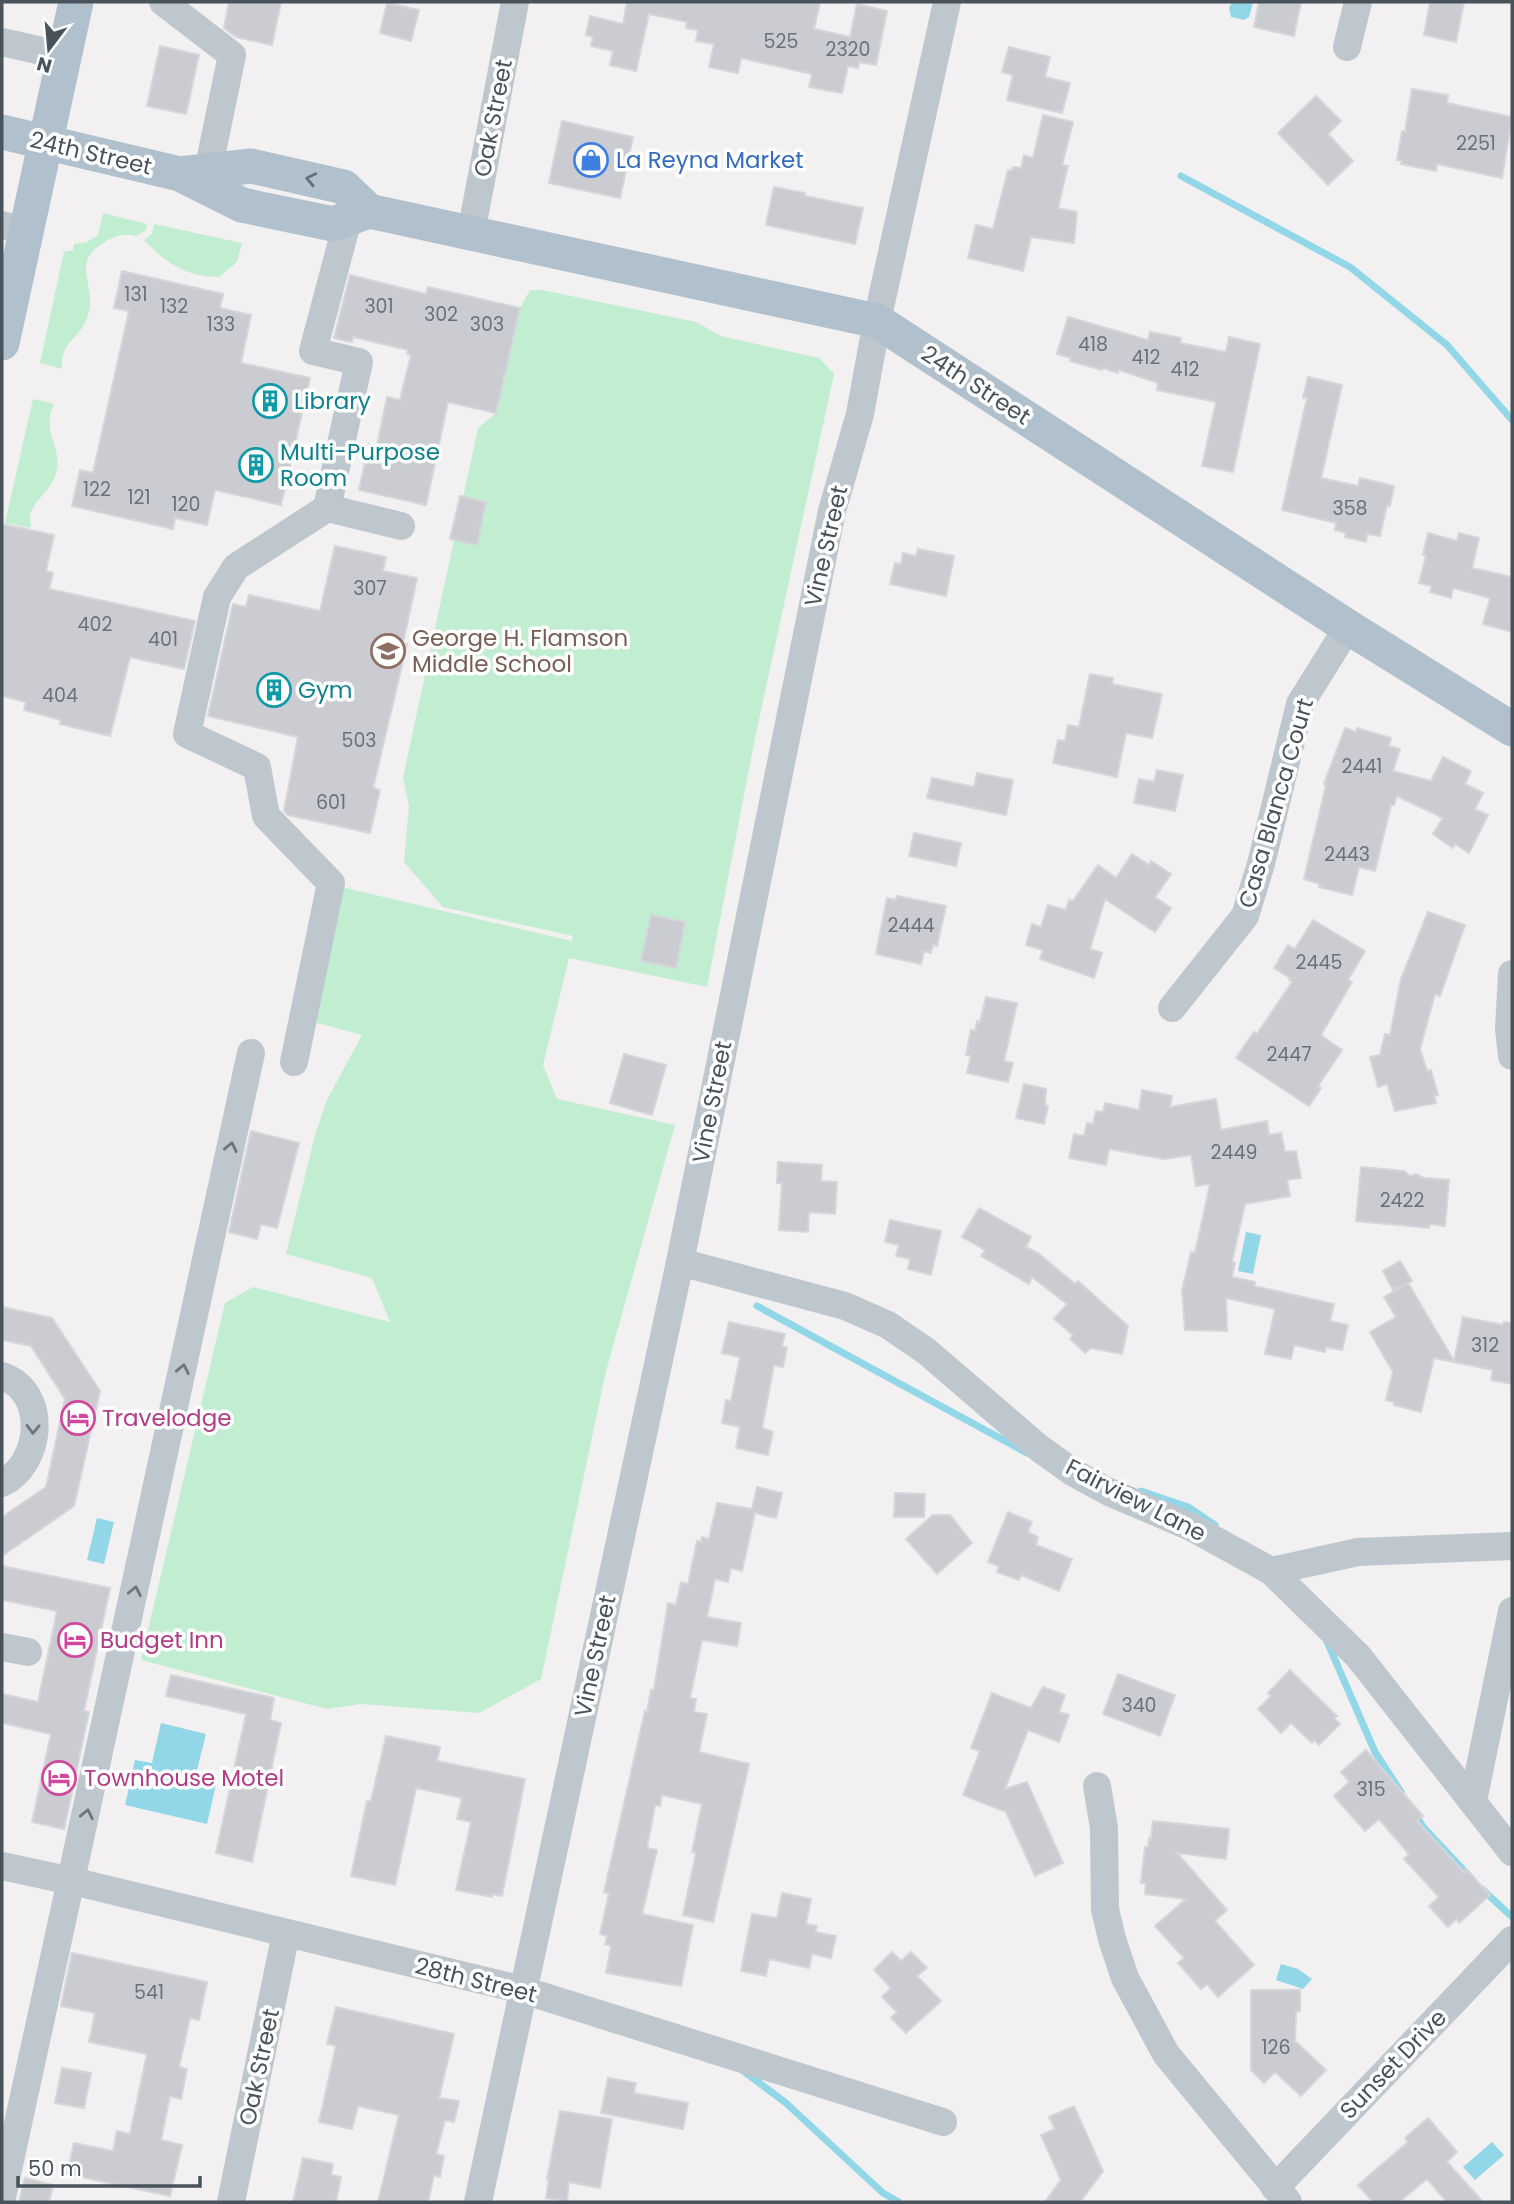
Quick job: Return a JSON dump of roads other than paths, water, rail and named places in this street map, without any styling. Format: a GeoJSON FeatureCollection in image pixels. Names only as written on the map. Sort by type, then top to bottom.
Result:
{"type":"FeatureCollection","features":[{"type":"Feature","properties":{"kind":"main road"},"geometry":{"type":"LineString","coordinates":[[2,343],[14,228],[46,142],[76,2]]}},
{"type":"Feature","properties":{"kind":"main road","name":"24th Street"},"geometry":{"type":"LineString","coordinates":[[2,132],[194,172],[251,166],[344,187],[359,215],[471,233],[877,321],[1348,627],[1512,729]]}},
{"type":"Feature","properties":{"kind":"street"},"geometry":{"type":"LineString","coordinates":[[163,2],[232,55],[194,172]]}},
{"type":"Feature","properties":{"kind":"street","name":"Oak Street"},"geometry":{"type":"LineString","coordinates":[[471,233],[516,2]]}},
{"type":"Feature","properties":{"kind":"street","name":"Vine Street"},"geometry":{"type":"LineString","coordinates":[[478,2202],[680,1262],[832,511],[860,414],[877,321],[947,2]]}},
{"type":"Feature","properties":{"kind":"street"},"geometry":{"type":"LineString","coordinates":[[1347,47],[1358,2]]}},
{"type":"Feature","properties":{"kind":"street"},"geometry":{"type":"LineString","coordinates":[[2,42],[64,56]]}},
{"type":"Feature","properties":{"kind":"street"},"geometry":{"type":"LineString","coordinates":[[294,1062],[331,883],[266,816],[257,767],[187,734],[218,597],[236,567],[327,508],[359,362],[313,351],[359,215]]}},
{"type":"Feature","properties":{"kind":"street"},"geometry":{"type":"LineString","coordinates":[[327,508],[401,526]]}},
{"type":"Feature","properties":{"kind":"street","name":"Casa Blanca Court"},"geometry":{"type":"LineString","coordinates":[[1172,1008],[1245,916],[1261,864],[1300,704],[1348,627]]}},
{"type":"Feature","properties":{"kind":"street"},"geometry":{"type":"LineString","coordinates":[[1512,974],[1509,1029],[1512,1056]]}},
{"type":"Feature","properties":{"kind":"street"},"geometry":{"type":"LineString","coordinates":[[2,2197],[251,1053]]}},
{"type":"Feature","properties":{"kind":"street","name":"Fairview Lane"},"geometry":{"type":"LineString","coordinates":[[680,1262],[833,1302],[888,1325],[926,1352],[1039,1448],[1074,1474],[1191,1527],[1271,1571],[1358,1656],[1512,1852]]}},
{"type":"Feature","properties":{"kind":"street"},"geometry":{"type":"LineString","coordinates":[[2,1376],[19,1386],[31,1404],[35,1423],[32,1446],[24,1465],[2,1483]]}},
{"type":"Feature","properties":{"kind":"street"},"geometry":{"type":"LineString","coordinates":[[1271,1571],[1359,1552],[1512,1546]]}},
{"type":"Feature","properties":{"kind":"street"},"geometry":{"type":"LineString","coordinates":[[1473,1801],[1512,1611]]}},
{"type":"Feature","properties":{"kind":"street"},"geometry":{"type":"LineString","coordinates":[[1097,1786],[1104,1828],[1105,1909],[1125,1978],[1166,2054],[1281,2195]]}},
{"type":"Feature","properties":{"kind":"street","name":"28th Street"},"geometry":{"type":"LineString","coordinates":[[2,1866],[523,1990],[943,2122]]}},
{"type":"Feature","properties":{"kind":"street","name":"Oak Street"},"geometry":{"type":"LineString","coordinates":[[232,2202],[286,1933]]}},
{"type":"Feature","properties":{"kind":"street","name":"Sunset Drive"},"geometry":{"type":"LineString","coordinates":[[1281,2195],[1512,1940]]}},
{"type":"Feature","properties":{"kind":"water"},"geometry":{"type":"Polygon","coordinates":[[[1232,2],[1253,2],[1249,17],[1244,20],[1231,17],[1229,8],[1232,2]]]}},
{"type":"Feature","properties":{"kind":"water"},"geometry":{"type":"Polygon","coordinates":[[[1246,1232],[1261,1235],[1253,1274],[1238,1271],[1246,1232]]]}},
{"type":"Feature","properties":{"kind":"water"},"geometry":{"type":"Polygon","coordinates":[[[97,1518],[114,1522],[104,1564],[87,1560],[97,1518]]]}},
{"type":"Feature","properties":{"kind":"water"},"geometry":{"type":"Polygon","coordinates":[[[161,1723],[206,1734],[196,1774],[217,1780],[207,1824],[125,1805],[135,1760],[152,1763],[161,1723]]]}},
{"type":"Feature","properties":{"kind":"water"},"geometry":{"type":"Polygon","coordinates":[[[1281,1964],[1298,1969],[1312,1979],[1303,1989],[1276,1980],[1281,1964]]]}},
{"type":"Feature","properties":{"kind":"water"},"geometry":{"type":"Polygon","coordinates":[[[1492,2142],[1504,2155],[1475,2180],[1463,2167],[1492,2142]]]}},
{"type":"Feature","properties":{"kind":"waterway"},"geometry":{"type":"LineString","coordinates":[[1181,176],[1350,267],[1447,345],[1512,420]]}},
{"type":"Feature","properties":{"kind":"waterway"},"geometry":{"type":"LineString","coordinates":[[757,1306],[1027,1453]]}},
{"type":"Feature","properties":{"kind":"waterway"},"geometry":{"type":"LineString","coordinates":[[1141,1491],[1188,1507],[1215,1525]]}},
{"type":"Feature","properties":{"kind":"waterway"},"geometry":{"type":"LineString","coordinates":[[1326,1639],[1375,1752],[1401,1792]]}},
{"type":"Feature","properties":{"kind":"waterway"},"geometry":{"type":"LineString","coordinates":[[1415,1813],[1423,1827],[1471,1878]]}},
{"type":"Feature","properties":{"kind":"waterway"},"geometry":{"type":"LineString","coordinates":[[1482,1889],[1512,1917]]}},
{"type":"Feature","properties":{"kind":"waterway"},"geometry":{"type":"LineString","coordinates":[[742,2070],[786,2103],[883,2193],[899,2202]]}},
{"type":"Feature","properties":{"kind":"place","name":"La Reyna Market"},"geometry":{"type":"Point","coordinates":[591,160]}},
{"type":"Feature","properties":{"kind":"place","name":"Library"},"geometry":{"type":"Point","coordinates":[270,401]}},
{"type":"Feature","properties":{"kind":"place","name":"Multi-Purpose Room"},"geometry":{"type":"Point","coordinates":[256,465]}},
{"type":"Feature","properties":{"kind":"place","name":"George H. Flamson Middle School"},"geometry":{"type":"Point","coordinates":[388,651]}},
{"type":"Feature","properties":{"kind":"place","name":"Gym"},"geometry":{"type":"Point","coordinates":[274,690]}},
{"type":"Feature","properties":{"kind":"place","name":"Travelodge"},"geometry":{"type":"Point","coordinates":[78,1418]}},
{"type":"Feature","properties":{"kind":"place","name":"Budget Inn"},"geometry":{"type":"Point","coordinates":[75,1640]}},
{"type":"Feature","properties":{"kind":"place","name":"Townhouse Motel"},"geometry":{"type":"Point","coordinates":[59,1778]}}]}
